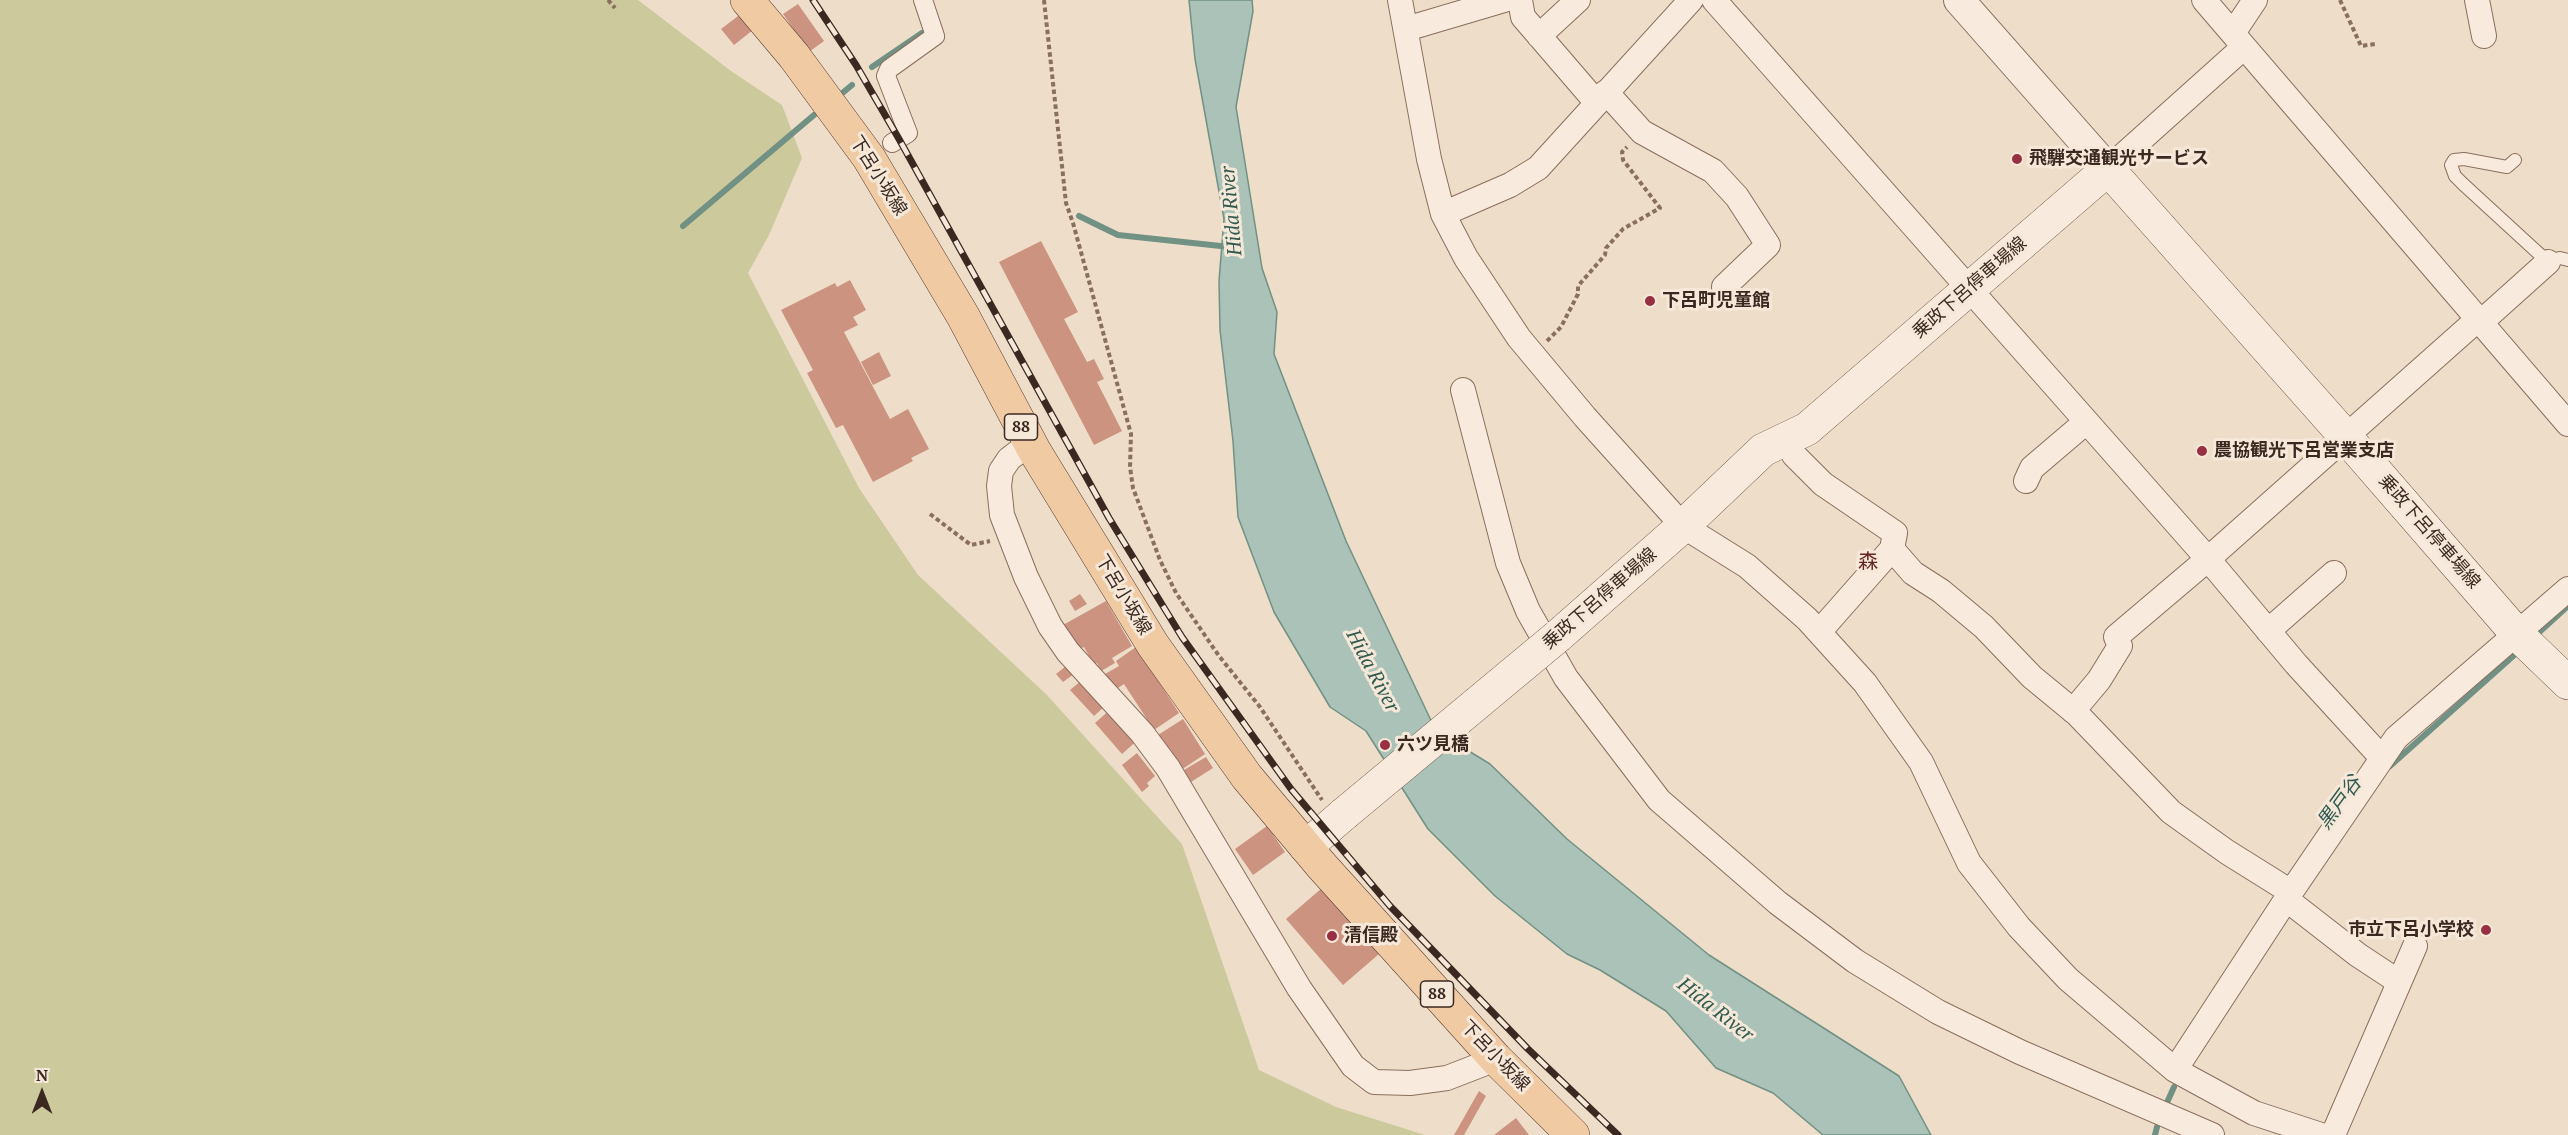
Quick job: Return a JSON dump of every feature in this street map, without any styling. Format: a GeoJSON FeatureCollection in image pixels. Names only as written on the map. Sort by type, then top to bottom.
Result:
{"type":"FeatureCollection","features":[{"type":"Feature","properties":{"kind":"main road","name":"下呂小坂線"},"geometry":{"type":"LineString","coordinates":[[747,0],[794,56],[869,158],[963,316],[1030,443],[1153,645],[1247,777],[1306,847],[1496,1059],[1573,1135]]}},
{"type":"Feature","properties":{"kind":"main road","name":"乗政下呂停車場線"},"geometry":{"type":"LineString","coordinates":[[1306,847],[1558,636],[1683,526],[1763,450],[1807,429],[2108,169],[2346,436],[2517,634],[2568,682]]}},
{"type":"Feature","properties":{"kind":"street"},"geometry":{"type":"LineString","coordinates":[[892,143],[909,133],[886,75],[889,69],[934,36],[923,0]]}},
{"type":"Feature","properties":{"kind":"street"},"geometry":{"type":"LineString","coordinates":[[1400,0],[1429,159],[1443,214],[1466,258],[1519,338],[1585,417],[1683,526],[1747,566],[1819,632],[1865,683],[1921,762],[1969,863],[2019,927],[2068,979],[2175,1070],[2254,1113],[2321,1135]]}},
{"type":"Feature","properties":{"kind":"street"},"geometry":{"type":"LineString","coordinates":[[1406,29],[1504,0]]}},
{"type":"Feature","properties":{"kind":"street"},"geometry":{"type":"LineString","coordinates":[[1520,0],[1523,17],[1601,98],[1642,132],[1713,171],[1737,197],[1768,245],[1724,287]]}},
{"type":"Feature","properties":{"kind":"street"},"geometry":{"type":"LineString","coordinates":[[1539,36],[1578,0]]}},
{"type":"Feature","properties":{"kind":"street"},"geometry":{"type":"LineString","coordinates":[[1443,214],[1510,185],[1538,168],[1691,0]]}},
{"type":"Feature","properties":{"kind":"street"},"geometry":{"type":"LineString","coordinates":[[1714,0],[2382,758]]}},
{"type":"Feature","properties":{"kind":"street"},"geometry":{"type":"LineString","coordinates":[[1959,0],[2108,169],[2239,40],[2255,0]]}},
{"type":"Feature","properties":{"kind":"street"},"geometry":{"type":"LineString","coordinates":[[2204,0],[2568,424]]}},
{"type":"Feature","properties":{"kind":"street"},"geometry":{"type":"LineString","coordinates":[[2477,0],[2484,36]]}},
{"type":"Feature","properties":{"kind":"street"},"geometry":{"type":"LineString","coordinates":[[2073,711],[2098,680],[2120,646],[2116,637],[2478,321],[2558,261]]}},
{"type":"Feature","properties":{"kind":"street"},"geometry":{"type":"LineString","coordinates":[[1463,390],[1508,563],[1528,610],[1566,678],[1659,800],[1778,903],[1855,962],[1938,1012],[2020,1052],[2212,1135]]}},
{"type":"Feature","properties":{"kind":"street"},"geometry":{"type":"LineString","coordinates":[[2026,481],[2032,468],[2086,422]]}},
{"type":"Feature","properties":{"kind":"street"},"geometry":{"type":"LineString","coordinates":[[1785,439],[1794,455],[1823,484],[1895,533],[1892,549],[1819,632]]}},
{"type":"Feature","properties":{"kind":"street"},"geometry":{"type":"LineString","coordinates":[[1030,443],[1009,459],[1001,471],[999,486],[1001,505],[1026,577],[1050,626],[1068,652],[1142,733],[1168,768],[1299,988],[1353,1066],[1374,1082],[1410,1083],[1447,1078],[1496,1059]]}},
{"type":"Feature","properties":{"kind":"street"},"geometry":{"type":"LineString","coordinates":[[1892,549],[1913,573],[1941,591],[1984,627],[2032,677],[2073,711],[2171,812],[2292,899],[2358,955],[2400,982]]}},
{"type":"Feature","properties":{"kind":"street"},"geometry":{"type":"LineString","coordinates":[[2268,631],[2334,573]]}},
{"type":"Feature","properties":{"kind":"street"},"geometry":{"type":"LineString","coordinates":[[2175,1070],[2292,899],[2396,738],[2568,589]]}},
{"type":"Feature","properties":{"kind":"street"},"geometry":{"type":"LineString","coordinates":[[2333,1135],[2415,946]]}},
{"type":"Feature","properties":{"kind":"lane"},"geometry":{"type":"LineString","coordinates":[[2515,160],[2507,166],[2464,159],[2454,160],[2451,165],[2455,176],[2463,184],[2558,261]]}},
{"type":"Feature","properties":{"kind":"path"},"geometry":{"type":"LineString","coordinates":[[608,0],[615,8]]}},
{"type":"Feature","properties":{"kind":"path"},"geometry":{"type":"LineString","coordinates":[[1044,0],[1066,204],[1077,234],[1131,434],[1130,467],[1133,488],[1160,560],[1176,593],[1219,656],[1340,818]]}},
{"type":"Feature","properties":{"kind":"path"},"geometry":{"type":"LineString","coordinates":[[2340,0],[2361,46],[2374,44]]}},
{"type":"Feature","properties":{"kind":"path"},"geometry":{"type":"LineString","coordinates":[[1533,354],[1561,327],[1578,294],[1578,286],[1605,255],[1606,248],[1623,229],[1660,208],[1623,160],[1622,152],[1642,132]]}},
{"type":"Feature","properties":{"kind":"path"},"geometry":{"type":"LineString","coordinates":[[930,514],[971,545],[982,544],[1010,533]]}},
{"type":"Feature","properties":{"kind":"shaded area"},"geometry":{"type":"Polygon","coordinates":[[[0,0],[638,0],[731,71],[782,105],[802,158],[769,235],[748,273],[859,488],[918,575],[1046,694],[1182,844],[1259,1070],[1336,1107],[1425,1135],[0,1135],[0,0]]]}},
{"type":"Feature","properties":{"kind":"water","name":"Hida River"},"geometry":{"type":"Polygon","coordinates":[[[1189,0],[1252,0],[1253,11],[1236,107],[1262,268],[1277,312],[1274,354],[1346,541],[1436,731],[1490,764],[1567,839],[1709,955],[1899,1076],[1931,1135],[1823,1135],[1773,1093],[1716,1068],[1666,1011],[1600,970],[1567,954],[1495,896],[1428,829],[1366,731],[1330,707],[1274,612],[1238,517],[1233,441],[1220,330],[1219,281],[1224,219],[1195,59],[1189,0]]]}},
{"type":"Feature","properties":{"kind":"building"},"geometry":{"type":"Polygon","coordinates":[[[798,4],[824,41],[809,52],[783,14],[798,4]]]}},
{"type":"Feature","properties":{"kind":"building"},"geometry":{"type":"Polygon","coordinates":[[[746,10],[758,26],[734,45],[721,29],[746,10]]]}},
{"type":"Feature","properties":{"kind":"building"},"geometry":{"type":"Polygon","coordinates":[[[1041,241],[1078,312],[1064,319],[1087,362],[1094,359],[1104,379],[1097,382],[1122,431],[1094,445],[999,262],[1041,241]]]}},
{"type":"Feature","properties":{"kind":"building"},"geometry":{"type":"Polygon","coordinates":[[[850,280],[866,310],[853,317],[858,325],[844,332],[890,419],[908,409],[929,449],[911,458],[913,461],[873,482],[843,425],[836,428],[807,373],[813,370],[781,310],[835,283],[837,287],[850,280]]]}},
{"type":"Feature","properties":{"kind":"building"},"geometry":{"type":"Polygon","coordinates":[[[879,352],[891,376],[873,385],[861,362],[879,352]]]}},
{"type":"Feature","properties":{"kind":"building"},"geometry":{"type":"Polygon","coordinates":[[[1080,594],[1087,604],[1075,611],[1069,601],[1080,594]]]}},
{"type":"Feature","properties":{"kind":"building"},"geometry":{"type":"Polygon","coordinates":[[[1106,601],[1132,646],[1112,658],[1115,663],[1101,671],[1097,663],[1094,665],[1084,647],[1077,650],[1063,625],[1106,601]]]}},
{"type":"Feature","properties":{"kind":"building"},"geometry":{"type":"Polygon","coordinates":[[[1136,647],[1179,713],[1154,730],[1124,684],[1115,690],[1105,674],[1119,666],[1116,661],[1136,647]]]}},
{"type":"Feature","properties":{"kind":"building"},"geometry":{"type":"Polygon","coordinates":[[[1071,662],[1078,671],[1063,682],[1056,674],[1071,662]]]}},
{"type":"Feature","properties":{"kind":"building"},"geometry":{"type":"Polygon","coordinates":[[[1082,680],[1105,706],[1094,716],[1070,690],[1082,680]]]}},
{"type":"Feature","properties":{"kind":"building"},"geometry":{"type":"Polygon","coordinates":[[[1113,707],[1140,738],[1122,754],[1095,723],[1113,707]]]}},
{"type":"Feature","properties":{"kind":"building"},"geometry":{"type":"Polygon","coordinates":[[[1183,719],[1205,754],[1181,770],[1158,735],[1183,719]]]}},
{"type":"Feature","properties":{"kind":"building"},"geometry":{"type":"Polygon","coordinates":[[[1137,753],[1155,776],[1142,792],[1122,765],[1137,753]]]}},
{"type":"Feature","properties":{"kind":"building"},"geometry":{"type":"Polygon","coordinates":[[[1206,757],[1213,768],[1191,782],[1184,770],[1206,757]]]}},
{"type":"Feature","properties":{"kind":"building"},"geometry":{"type":"Polygon","coordinates":[[[1267,826],[1285,852],[1253,875],[1235,849],[1267,826]]]}},
{"type":"Feature","properties":{"kind":"building","name":"清信殿"},"geometry":{"type":"Polygon","coordinates":[[[1322,888],[1379,954],[1343,985],[1286,919],[1322,888]]]}},
{"type":"Feature","properties":{"kind":"building"},"geometry":{"type":"Polygon","coordinates":[[[1479,1091],[1486,1096],[1464,1135],[1454,1135],[1479,1091]]]}},
{"type":"Feature","properties":{"kind":"building"},"geometry":{"type":"Polygon","coordinates":[[[1516,1118],[1529,1135],[1494,1135],[1516,1118]]]}},
{"type":"Feature","properties":{"kind":"waterway"},"geometry":{"type":"LineString","coordinates":[[872,67],[922,33]]}},
{"type":"Feature","properties":{"kind":"waterway"},"geometry":{"type":"LineString","coordinates":[[840,95],[852,85]]}},
{"type":"Feature","properties":{"kind":"waterway"},"geometry":{"type":"LineString","coordinates":[[683,226],[814,115]]}},
{"type":"Feature","properties":{"kind":"waterway","name":"Hida River"},"geometry":{"type":"LineString","coordinates":[[1079,216],[1118,235],[1230,247]]}},
{"type":"Feature","properties":{"kind":"waterway","name":"黒戸谷"},"geometry":{"type":"LineString","coordinates":[[2535,636],[2568,606]]}},
{"type":"Feature","properties":{"kind":"waterway","name":"黒戸谷"},"geometry":{"type":"LineString","coordinates":[[2390,766],[2521,649]]}},
{"type":"Feature","properties":{"kind":"waterway","name":"黒戸谷"},"geometry":{"type":"LineString","coordinates":[[2165,1107],[2174,1087]]}},
{"type":"Feature","properties":{"kind":"waterway","name":"黒戸谷"},"geometry":{"type":"LineString","coordinates":[[2155,1135],[2157,1127]]}},
{"type":"Feature","properties":{"kind":"railway"},"geometry":{"type":"LineString","coordinates":[[813,0],[856,65],[899,139],[1109,518],[1182,637],[1291,789],[1390,906],[1528,1049],[1618,1135]]}},
{"type":"Feature","properties":{"kind":"place","name":"飛騨交通観光サービス"},"geometry":{"type":"Point","coordinates":[2017,159]}},
{"type":"Feature","properties":{"kind":"place","name":"下呂町児童館"},"geometry":{"type":"Point","coordinates":[1650,301]}},
{"type":"Feature","properties":{"kind":"place","name":"農協観光下呂営業支店"},"geometry":{"type":"Point","coordinates":[2202,451]}},
{"type":"Feature","properties":{"kind":"place","name":"六ツ見橋"},"geometry":{"type":"Point","coordinates":[1385,745]}},
{"type":"Feature","properties":{"kind":"place","name":"市立下呂小学校"},"geometry":{"type":"Point","coordinates":[2486,930]}},
{"type":"Feature","properties":{"kind":"place","name":"清信殿"},"geometry":{"type":"Point","coordinates":[1332,936]}},
{"type":"Feature","properties":{"kind":"district","name":"森"},"geometry":{"type":"Point","coordinates":[1868,562]}}]}
